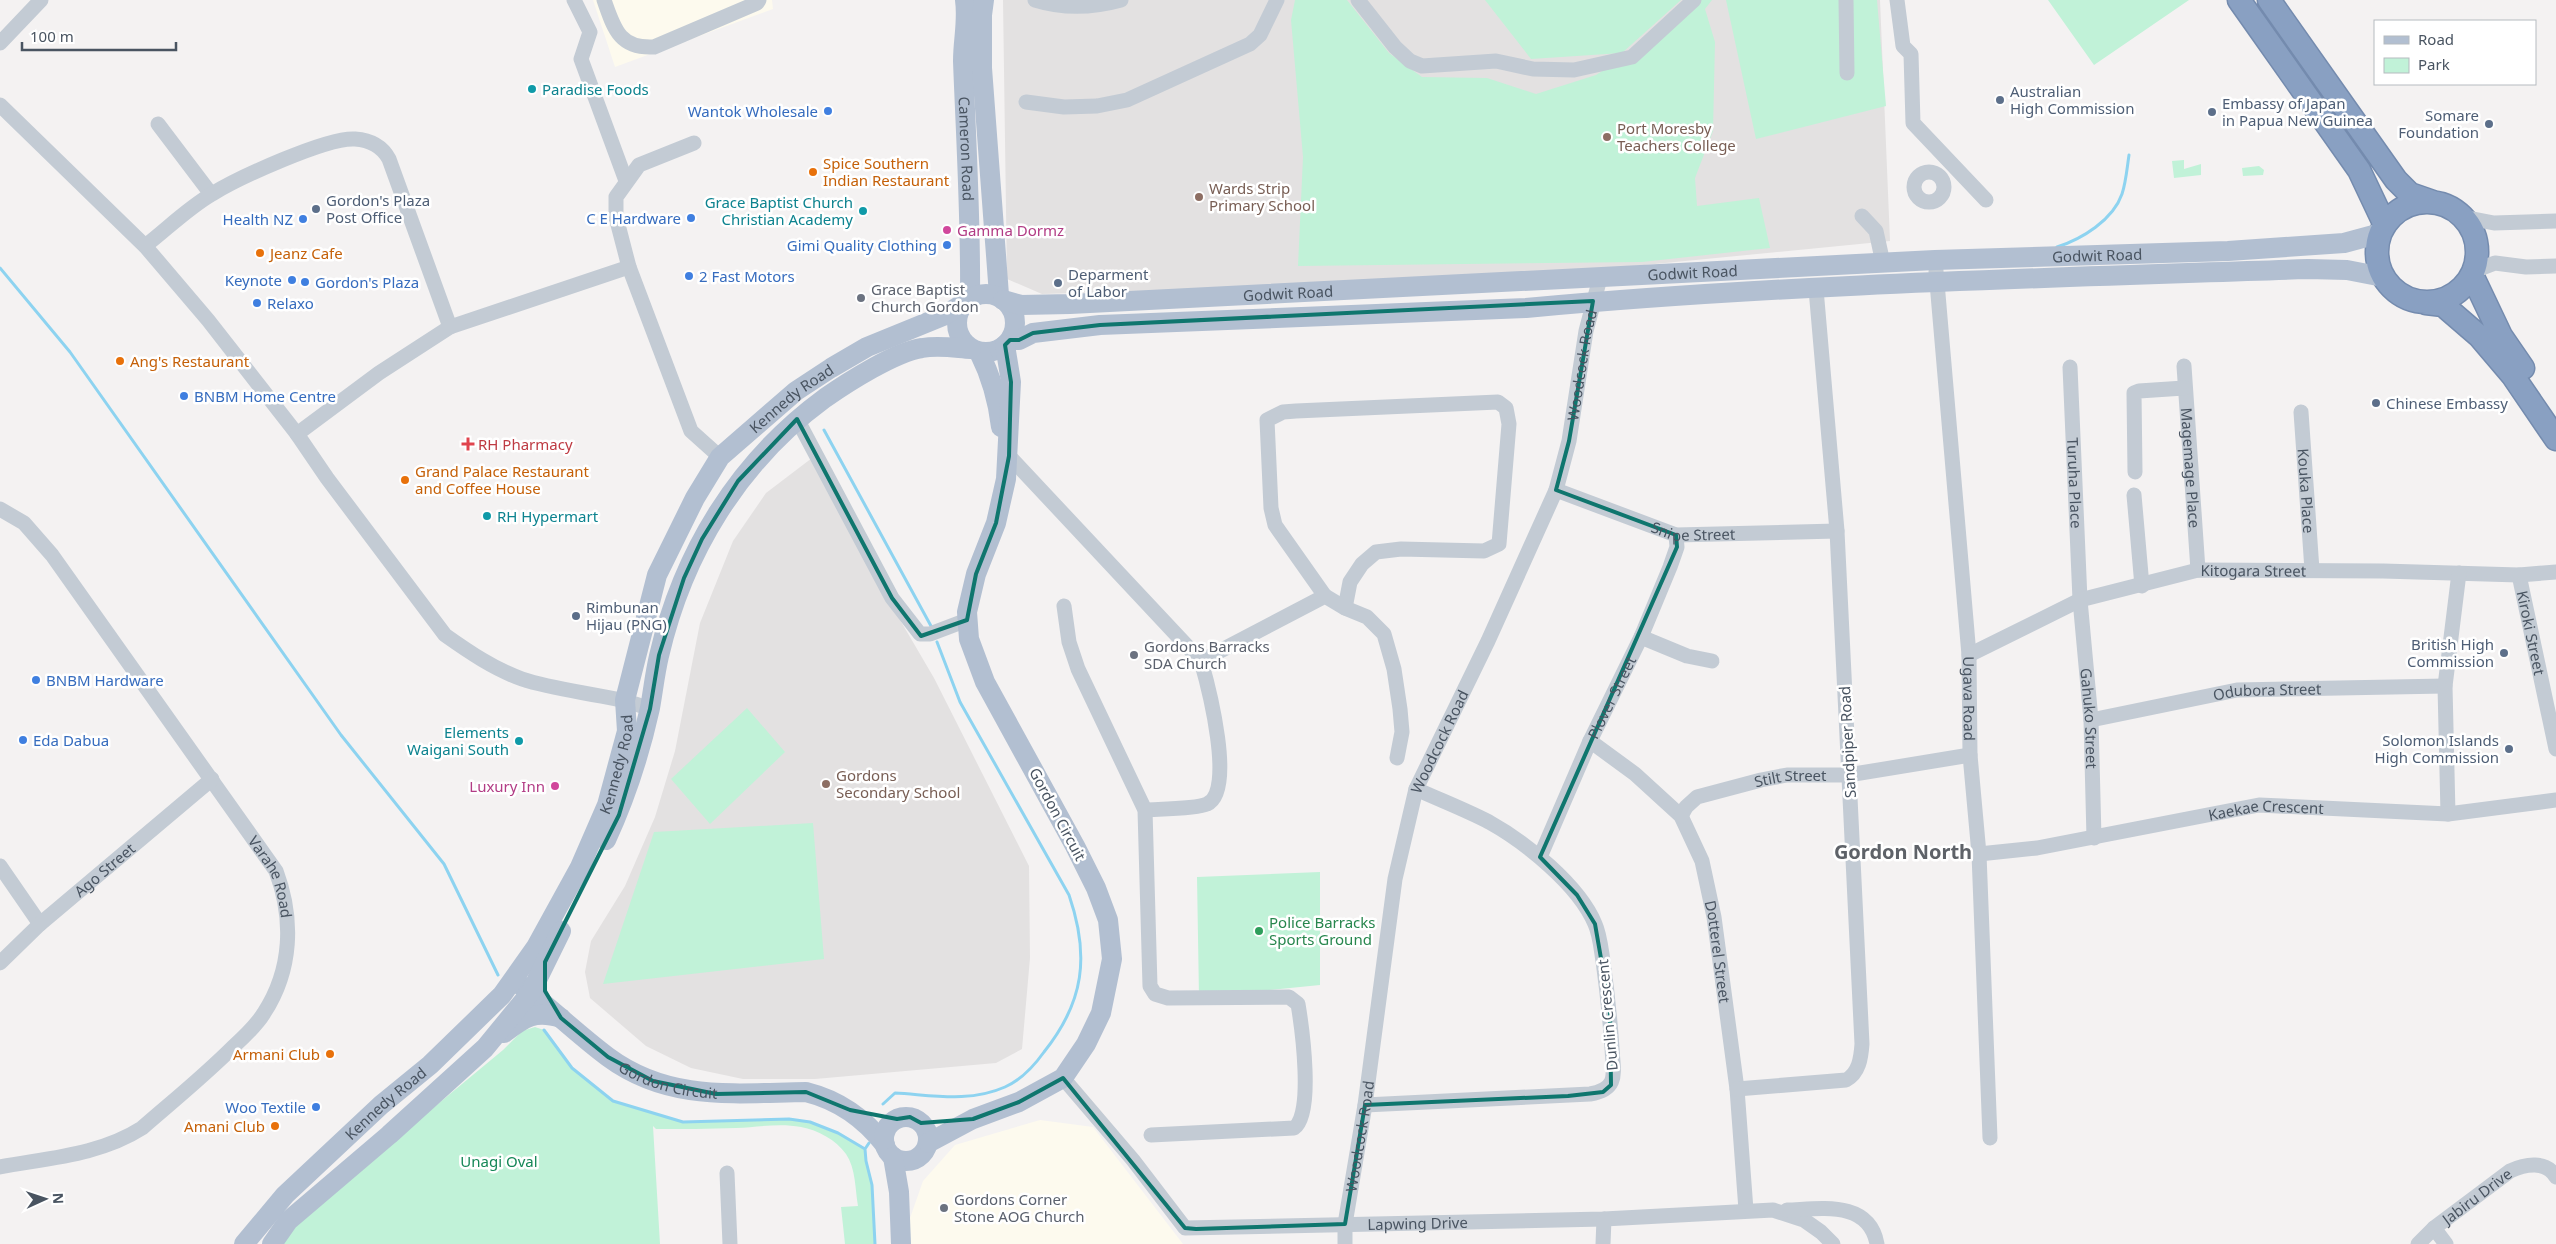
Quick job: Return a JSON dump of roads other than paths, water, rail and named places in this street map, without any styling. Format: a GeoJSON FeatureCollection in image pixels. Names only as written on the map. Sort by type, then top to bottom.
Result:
{"type":"FeatureCollection","features":[{"type":"Feature","properties":{"kind":"highway"},"geometry":{"type":"LineString","coordinates":[[2239,0],[2359,170],[2383,229]]}},
{"type":"Feature","properties":{"kind":"highway"},"geometry":{"type":"LineString","coordinates":[[2269,0],[2396,180],[2410,194],[2450,207],[2463,217],[2472,229],[2477,242],[2477,257],[2473,273],[2454,295],[2429,303],[2415,302]]}},
{"type":"Feature","properties":{"kind":"highway"},"geometry":{"type":"LineString","coordinates":[[2433,202],[2419,202],[2406,206],[2394,214],[2383,229],[2377,251],[2383,277],[2397,293],[2415,302],[2443,305],[2480,336],[2512,376],[2556,439]]}},
{"type":"Feature","properties":{"kind":"highway"},"geometry":{"type":"LineString","coordinates":[[2473,273],[2501,336],[2556,414]]}},
{"type":"Feature","properties":{"kind":"main road","name":"Cameron Road"},"geometry":{"type":"LineString","coordinates":[[965,0],[967,16],[963,60],[971,233],[967,301]]}},
{"type":"Feature","properties":{"kind":"main road","name":"Cameron Road"},"geometry":{"type":"LineString","coordinates":[[984,0],[982,16],[982,68],[1001,297]]}},
{"type":"Feature","properties":{"kind":"main road","name":"Godwit Road"},"geometry":{"type":"LineString","coordinates":[[1001,297],[1021,305],[1070,304],[1935,260],[2136,255],[2344,244],[2383,229]]}},
{"type":"Feature","properties":{"kind":"main road","name":"Godwit Road"},"geometry":{"type":"LineString","coordinates":[[1008,342],[1018,340],[1033,333],[1100,325],[1526,308],[1593,301],[1937,282],[2308,269],[2347,270],[2383,277]]}},
{"type":"Feature","properties":{"kind":"main road"},"geometry":{"type":"LineString","coordinates":[[982,294],[1001,297],[1014,314],[1014,332],[1008,342],[990,352],[975,350],[964,343],[957,327],[957,318],[967,301],[982,294]]}},
{"type":"Feature","properties":{"kind":"main road","name":"Kennedy Road"},"geometry":{"type":"LineString","coordinates":[[244,1244],[285,1195],[382,1105],[436,1059],[502,995],[514,980],[558,909],[601,820],[620,763],[627,732],[625,700],[657,575],[695,498],[720,457],[796,391],[832,368],[868,347],[943,316],[967,301]]}},
{"type":"Feature","properties":{"kind":"main road","name":"Gordon Circuit"},"geometry":{"type":"LineString","coordinates":[[928,1143],[973,1119],[1020,1102],[1063,1078],[1086,1044],[1101,1013],[1112,960],[1108,920],[1076,846],[985,682],[969,639],[967,620],[976,574],[1000,511],[1009,456],[1011,382],[1008,342]]}},
{"type":"Feature","properties":{"kind":"main road","name":"Kennedy Road"},"geometry":{"type":"LineString","coordinates":[[272,1244],[288,1221],[390,1135],[485,1048],[530,992],[552,945],[583,891],[619,815],[650,709],[660,655],[672,611],[702,539],[738,481],[762,452],[797,420],[834,392],[902,355],[920,348],[941,346],[975,350]]}},
{"type":"Feature","properties":{"kind":"main road"},"geometry":{"type":"LineString","coordinates":[[975,350],[990,375],[997,399],[1000,442],[1004,452],[1009,456]]}},
{"type":"Feature","properties":{"kind":"main road"},"geometry":{"type":"LineString","coordinates":[[552,945],[545,962],[543,980],[545,991],[561,1018]]}},
{"type":"Feature","properties":{"kind":"main road","name":"Gordon Circuit"},"geometry":{"type":"LineString","coordinates":[[514,980],[608,1058],[653,1081],[689,1091],[716,1094],[806,1092],[820,1095],[850,1110],[873,1130],[889,1151]]}},
{"type":"Feature","properties":{"kind":"main road"},"geometry":{"type":"LineString","coordinates":[[485,1048],[519,1021],[544,1013],[561,1018]]}},
{"type":"Feature","properties":{"kind":"main road","name":"Gordon Circuit"},"geometry":{"type":"LineString","coordinates":[[850,1110],[896,1119]]}},
{"type":"Feature","properties":{"kind":"main road"},"geometry":{"type":"LineString","coordinates":[[889,1151],[906,1160],[915,1158],[923,1152],[928,1143],[926,1132],[921,1123],[910,1117],[896,1119],[886,1131],[889,1151],[899,1192],[901,1244]]}},
{"type":"Feature","properties":{"kind":"main road","name":"Gordon Circuit"},"geometry":{"type":"LineString","coordinates":[[921,1123],[973,1119]]}},
{"type":"Feature","properties":{"kind":"main road"},"geometry":{"type":"LineString","coordinates":[[899,1192],[915,1158]]}},
{"type":"Feature","properties":{"kind":"street"},"geometry":{"type":"LineString","coordinates":[[0,43],[41,0]]}},
{"type":"Feature","properties":{"kind":"street"},"geometry":{"type":"LineString","coordinates":[[574,0],[590,32],[581,60],[626,181]]}},
{"type":"Feature","properties":{"kind":"street"},"geometry":{"type":"LineString","coordinates":[[604,0],[613,26],[623,40],[641,48],[654,47],[756,3],[759,0]]}},
{"type":"Feature","properties":{"kind":"street"},"geometry":{"type":"LineString","coordinates":[[1035,0],[1056,7],[1100,6],[1121,0]]}},
{"type":"Feature","properties":{"kind":"street"},"geometry":{"type":"LineString","coordinates":[[1026,102],[1064,107],[1098,106],[1127,100],[1250,44],[1260,35],[1276,0]]}},
{"type":"Feature","properties":{"kind":"street"},"geometry":{"type":"LineString","coordinates":[[1358,0],[1395,47],[1410,62],[1422,66],[1496,61],[1533,69],[1550,70],[1574,70],[1632,57],[1694,0]]}},
{"type":"Feature","properties":{"kind":"street"},"geometry":{"type":"LineString","coordinates":[[1846,0],[1847,73]]}},
{"type":"Feature","properties":{"kind":"street"},"geometry":{"type":"LineString","coordinates":[[1897,0],[1903,46],[1911,54],[1913,123],[1986,200]]}},
{"type":"Feature","properties":{"kind":"street"},"geometry":{"type":"LineString","coordinates":[[0,105],[145,246],[297,434],[327,478],[445,634],[472,654],[521,678],[559,688],[625,700],[650,709]]}},
{"type":"Feature","properties":{"kind":"street"},"geometry":{"type":"LineString","coordinates":[[158,124],[211,194]]}},
{"type":"Feature","properties":{"kind":"street"},"geometry":{"type":"LineString","coordinates":[[145,246],[211,194],[268,166],[323,146],[354,138],[378,145],[385,152],[450,327]]}},
{"type":"Feature","properties":{"kind":"street"},"geometry":{"type":"LineString","coordinates":[[694,143],[639,165],[616,197],[616,217],[629,267],[691,431],[720,457]]}},
{"type":"Feature","properties":{"kind":"street"},"geometry":{"type":"LineString","coordinates":[[1942,178],[1931,171],[1919,167],[1914,184],[1915,194],[1922,200],[1932,202],[1939,198],[1944,190],[1942,178],[1952,166]]}},
{"type":"Feature","properties":{"kind":"street"},"geometry":{"type":"LineString","coordinates":[[1862,216],[1876,231],[1883,263]]}},
{"type":"Feature","properties":{"kind":"street"},"geometry":{"type":"LineString","coordinates":[[2463,217],[2494,223],[2556,221]]}},
{"type":"Feature","properties":{"kind":"street","name":"Ugava Road"},"geometry":{"type":"LineString","coordinates":[[1935,260],[1969,655],[1970,755],[1978,854],[1990,1138]]}},
{"type":"Feature","properties":{"kind":"street"},"geometry":{"type":"LineString","coordinates":[[2473,273],[2495,263],[2556,266]]}},
{"type":"Feature","properties":{"kind":"street"},"geometry":{"type":"LineString","coordinates":[[297,434],[379,373],[450,327],[629,267]]}},
{"type":"Feature","properties":{"kind":"street","name":"Woodcock Road"},"geometry":{"type":"LineString","coordinates":[[1345,1244],[1345,1224],[1364,1105],[1394,879],[1416,789],[1488,641],[1556,490],[1569,441],[1586,331],[1600,278]]}},
{"type":"Feature","properties":{"kind":"street","name":"Sandpiper Road"},"geometry":{"type":"LineString","coordinates":[[1738,1089],[1846,1080],[1854,1076],[1861,1057],[1862,1044],[1837,531],[1816,289]]}},
{"type":"Feature","properties":{"kind":"street","name":"Magemage Place"},"geometry":{"type":"LineString","coordinates":[[2184,366],[2184,388],[2198,570]]}},
{"type":"Feature","properties":{"kind":"street","name":"Turuha Place"},"geometry":{"type":"LineString","coordinates":[[2070,367],[2080,600]]}},
{"type":"Feature","properties":{"kind":"street"},"geometry":{"type":"LineString","coordinates":[[2135,472],[2134,393],[2139,390],[2184,388]]}},
{"type":"Feature","properties":{"kind":"street"},"geometry":{"type":"LineString","coordinates":[[1345,608],[1350,582],[1362,564],[1376,552],[1401,549],[1484,551],[1499,544],[1509,424],[1506,408],[1498,402],[1296,411],[1283,412],[1267,420],[1271,508],[1275,525],[1325,596],[1345,608],[1367,617],[1384,634],[1394,669],[1400,709],[1402,732],[1397,758]]}},
{"type":"Feature","properties":{"kind":"street","name":"Kouka Place"},"geometry":{"type":"LineString","coordinates":[[2301,412],[2312,570]]}},
{"type":"Feature","properties":{"kind":"street"},"geometry":{"type":"LineString","coordinates":[[797,420],[892,598],[920,634],[930,634],[967,620]]}},
{"type":"Feature","properties":{"kind":"street"},"geometry":{"type":"LineString","coordinates":[[1009,456],[1201,661],[1209,688],[1220,756],[1220,783],[1216,796],[1207,804],[1145,810]]}},
{"type":"Feature","properties":{"kind":"street","name":"Snipe Street"},"geometry":{"type":"LineString","coordinates":[[1556,490],[1676,535],[1837,531]]}},
{"type":"Feature","properties":{"kind":"street"},"geometry":{"type":"LineString","coordinates":[[2134,495],[2142,586]]}},
{"type":"Feature","properties":{"kind":"street","name":"Varahe Road"},"geometry":{"type":"LineString","coordinates":[[0,509],[24,523],[52,556],[212,779],[276,872],[288,909],[289,933],[287,950],[274,996],[263,1015],[220,1060],[142,1128],[128,1137],[77,1153],[0,1167]]}},
{"type":"Feature","properties":{"kind":"street","name":"Plover Street"},"geometry":{"type":"LineString","coordinates":[[1540,858],[1590,741],[1641,637],[1675,555],[1677,547],[1676,535]]}},
{"type":"Feature","properties":{"kind":"street","name":"Kitogara Street"},"geometry":{"type":"LineString","coordinates":[[1969,655],[2080,600],[2142,586],[2198,570],[2312,570],[2519,575],[2556,572]]}},
{"type":"Feature","properties":{"kind":"street"},"geometry":{"type":"LineString","coordinates":[[2448,814],[2445,686],[2459,573]]}},
{"type":"Feature","properties":{"kind":"street","name":"Kiroki Street"},"geometry":{"type":"LineString","coordinates":[[2519,575],[2556,749]]}},
{"type":"Feature","properties":{"kind":"street"},"geometry":{"type":"LineString","coordinates":[[1201,661],[1325,596]]}},
{"type":"Feature","properties":{"kind":"street","name":"Gahuko Street"},"geometry":{"type":"LineString","coordinates":[[2080,600],[2091,720],[2094,838]]}},
{"type":"Feature","properties":{"kind":"street"},"geometry":{"type":"LineString","coordinates":[[1064,606],[1069,642],[1078,669],[1145,810],[1150,986],[1155,994],[1168,998],[1294,999],[1298,1004],[1305,1098],[1303,1118],[1294,1128],[1151,1136]]}},
{"type":"Feature","properties":{"kind":"street"},"geometry":{"type":"LineString","coordinates":[[1641,637],[1686,656],[1712,661]]}},
{"type":"Feature","properties":{"kind":"street","name":"Odubora Street"},"geometry":{"type":"LineString","coordinates":[[2091,720],[2237,690],[2445,686]]}},
{"type":"Feature","properties":{"kind":"street","name":"Dotterel Street"},"geometry":{"type":"LineString","coordinates":[[1590,741],[1635,774],[1681,816],[1702,862],[1710,893],[1738,1089],[1746,1210]]}},
{"type":"Feature","properties":{"kind":"street","name":"Stilt Street"},"geometry":{"type":"LineString","coordinates":[[1681,816],[1686,807],[1697,797],[1732,787],[1786,776],[1848,775],[1970,755]]}},
{"type":"Feature","properties":{"kind":"street","name":"Ago Street"},"geometry":{"type":"LineString","coordinates":[[0,963],[40,924],[212,779]]}},
{"type":"Feature","properties":{"kind":"street","name":"Dunlin Crescent"},"geometry":{"type":"LineString","coordinates":[[1364,1105],[1568,1096],[1603,1092],[1611,1085],[1614,1074],[1610,1010],[1595,924],[1577,895],[1540,858],[1490,823],[1416,789]]}},
{"type":"Feature","properties":{"kind":"street","name":"Kaekae Crescent"},"geometry":{"type":"LineString","coordinates":[[1978,854],[2037,848],[2259,805],[2448,814],[2556,800]]}},
{"type":"Feature","properties":{"kind":"street"},"geometry":{"type":"LineString","coordinates":[[0,866],[40,924]]}},
{"type":"Feature","properties":{"kind":"street","name":"Lapwing Drive"},"geometry":{"type":"LineString","coordinates":[[1063,1078],[1133,1160],[1185,1228],[1604,1219],[1773,1210],[1804,1220],[1821,1232],[1832,1244]]}},
{"type":"Feature","properties":{"kind":"street","name":"Jabiru Drive"},"geometry":{"type":"LineString","coordinates":[[2418,1244],[2434,1228],[2510,1171],[2528,1165],[2544,1166],[2556,1176]]}},
{"type":"Feature","properties":{"kind":"street"},"geometry":{"type":"LineString","coordinates":[[727,1173],[730,1244]]}},
{"type":"Feature","properties":{"kind":"street"},"geometry":{"type":"LineString","coordinates":[[1773,1210],[1844,1209],[1870,1224],[1877,1244]]}},
{"type":"Feature","properties":{"kind":"street"},"geometry":{"type":"LineString","coordinates":[[1603,1244],[1604,1219]]}},
{"type":"Feature","properties":{"kind":"street"},"geometry":{"type":"LineString","coordinates":[[2434,1228],[2446,1244]]}},
{"type":"Feature","properties":{"kind":"waterway"},"geometry":{"type":"LineString","coordinates":[[2057,247],[2086,234],[2112,212],[2122,194],[2129,155]]}},
{"type":"Feature","properties":{"kind":"waterway"},"geometry":{"type":"LineString","coordinates":[[0,268],[70,352],[341,735],[444,864],[498,975]]}},
{"type":"Feature","properties":{"kind":"waterway"},"geometry":{"type":"LineString","coordinates":[[824,430],[931,626]]}},
{"type":"Feature","properties":{"kind":"waterway"},"geometry":{"type":"LineString","coordinates":[[883,1104],[895,1093],[950,1097],[978,1095],[1005,1087],[1016,1081],[1036,1062],[1057,1033],[1068,1015],[1079,978],[1080,938],[1069,895],[960,702],[937,642]]}},
{"type":"Feature","properties":{"kind":"waterway"},"geometry":{"type":"LineString","coordinates":[[544,1030],[572,1068],[613,1101],[683,1122],[789,1119],[810,1122],[838,1133],[865,1149],[872,1185],[875,1244]]}},
{"type":"Feature","properties":{"kind":"waterway"},"geometry":{"type":"LineString","coordinates":[[865,1149],[869,1143]]}},
{"type":"Feature","properties":{"kind":"place","name":"Paradise Foods"},"geometry":{"type":"Point","coordinates":[532,89]}},
{"type":"Feature","properties":{"kind":"place","name":"Australian High Commission"},"geometry":{"type":"Point","coordinates":[2000,100]}},
{"type":"Feature","properties":{"kind":"place","name":"Wantok Wholesale"},"geometry":{"type":"Point","coordinates":[828,111]}},
{"type":"Feature","properties":{"kind":"place","name":"Embassy of Japan in Papua New Guinea"},"geometry":{"type":"Point","coordinates":[2212,112]}},
{"type":"Feature","properties":{"kind":"place","name":"Somare Foundation"},"geometry":{"type":"Point","coordinates":[2489,124]}},
{"type":"Feature","properties":{"kind":"place","name":"Port Moresby Teachers College"},"geometry":{"type":"Point","coordinates":[1607,137]}},
{"type":"Feature","properties":{"kind":"place","name":"Spice Southern Indian Restaurant"},"geometry":{"type":"Point","coordinates":[813,172]}},
{"type":"Feature","properties":{"kind":"place","name":"Wards Strip Primary School"},"geometry":{"type":"Point","coordinates":[1199,197]}},
{"type":"Feature","properties":{"kind":"place","name":"Gordon's Plaza Post Office"},"geometry":{"type":"Point","coordinates":[316,209]}},
{"type":"Feature","properties":{"kind":"place","name":"Grace Baptist Church Christian Academy"},"geometry":{"type":"Point","coordinates":[863,211]}},
{"type":"Feature","properties":{"kind":"place","name":"C E Hardware"},"geometry":{"type":"Point","coordinates":[691,218]}},
{"type":"Feature","properties":{"kind":"place","name":"Health NZ"},"geometry":{"type":"Point","coordinates":[303,219]}},
{"type":"Feature","properties":{"kind":"place","name":"Gamma Dormz"},"geometry":{"type":"Point","coordinates":[947,230]}},
{"type":"Feature","properties":{"kind":"place","name":"Gimi Quality Clothing"},"geometry":{"type":"Point","coordinates":[947,245]}},
{"type":"Feature","properties":{"kind":"place","name":"Jeanz Cafe"},"geometry":{"type":"Point","coordinates":[260,253]}},
{"type":"Feature","properties":{"kind":"place","name":"2 Fast Motors"},"geometry":{"type":"Point","coordinates":[689,276]}},
{"type":"Feature","properties":{"kind":"place","name":"Keynote"},"geometry":{"type":"Point","coordinates":[292,280]}},
{"type":"Feature","properties":{"kind":"place","name":"Gordon's Plaza"},"geometry":{"type":"Point","coordinates":[305,282]}},
{"type":"Feature","properties":{"kind":"place","name":"Deparment of Labor"},"geometry":{"type":"Point","coordinates":[1058,283]}},
{"type":"Feature","properties":{"kind":"place","name":"Grace Baptist Church Gordon"},"geometry":{"type":"Point","coordinates":[861,298]}},
{"type":"Feature","properties":{"kind":"place","name":"Relaxo"},"geometry":{"type":"Point","coordinates":[257,303]}},
{"type":"Feature","properties":{"kind":"place","name":"Ang's Restaurant"},"geometry":{"type":"Point","coordinates":[120,361]}},
{"type":"Feature","properties":{"kind":"place","name":"BNBM Home Centre"},"geometry":{"type":"Point","coordinates":[184,396]}},
{"type":"Feature","properties":{"kind":"place","name":"Chinese Embassy"},"geometry":{"type":"Point","coordinates":[2376,403]}},
{"type":"Feature","properties":{"kind":"place","name":"RH Pharmacy"},"geometry":{"type":"Point","coordinates":[468,444]}},
{"type":"Feature","properties":{"kind":"place","name":"Grand Palace Restaurant and Coffee House"},"geometry":{"type":"Point","coordinates":[405,480]}},
{"type":"Feature","properties":{"kind":"place","name":"RH Hypermart"},"geometry":{"type":"Point","coordinates":[487,516]}},
{"type":"Feature","properties":{"kind":"place","name":"Rimbunan Hijau (PNG)"},"geometry":{"type":"Point","coordinates":[576,616]}},
{"type":"Feature","properties":{"kind":"place","name":"British High Commission"},"geometry":{"type":"Point","coordinates":[2504,653]}},
{"type":"Feature","properties":{"kind":"place","name":"Gordons Barracks SDA Church"},"geometry":{"type":"Point","coordinates":[1134,655]}},
{"type":"Feature","properties":{"kind":"place","name":"BNBM Hardware"},"geometry":{"type":"Point","coordinates":[36,680]}},
{"type":"Feature","properties":{"kind":"place","name":"Eda Dabua"},"geometry":{"type":"Point","coordinates":[23,740]}},
{"type":"Feature","properties":{"kind":"place","name":"Elements Waigani South"},"geometry":{"type":"Point","coordinates":[519,741]}},
{"type":"Feature","properties":{"kind":"place","name":"Solomon Islands High Commission"},"geometry":{"type":"Point","coordinates":[2509,749]}},
{"type":"Feature","properties":{"kind":"place","name":"Gordons Secondary School"},"geometry":{"type":"Point","coordinates":[826,784]}},
{"type":"Feature","properties":{"kind":"place","name":"Luxury Inn"},"geometry":{"type":"Point","coordinates":[555,786]}},
{"type":"Feature","properties":{"kind":"place","name":"Police Barracks Sports Ground"},"geometry":{"type":"Point","coordinates":[1259,931]}},
{"type":"Feature","properties":{"kind":"place","name":"Armani Club"},"geometry":{"type":"Point","coordinates":[330,1054]}},
{"type":"Feature","properties":{"kind":"place","name":"Woo Textile"},"geometry":{"type":"Point","coordinates":[316,1107]}},
{"type":"Feature","properties":{"kind":"place","name":"Amani Club"},"geometry":{"type":"Point","coordinates":[275,1126]}},
{"type":"Feature","properties":{"kind":"place","name":"Gordons Corner Stone AOG Church"},"geometry":{"type":"Point","coordinates":[944,1208]}},
{"type":"Feature","properties":{"kind":"district","name":"Gordon North"},"geometry":{"type":"Point","coordinates":[1903,851]}},
{"type":"Feature","properties":{"kind":"park label","name":"Unagi Oval"},"geometry":{"type":"Point","coordinates":[499,1161]}}]}
